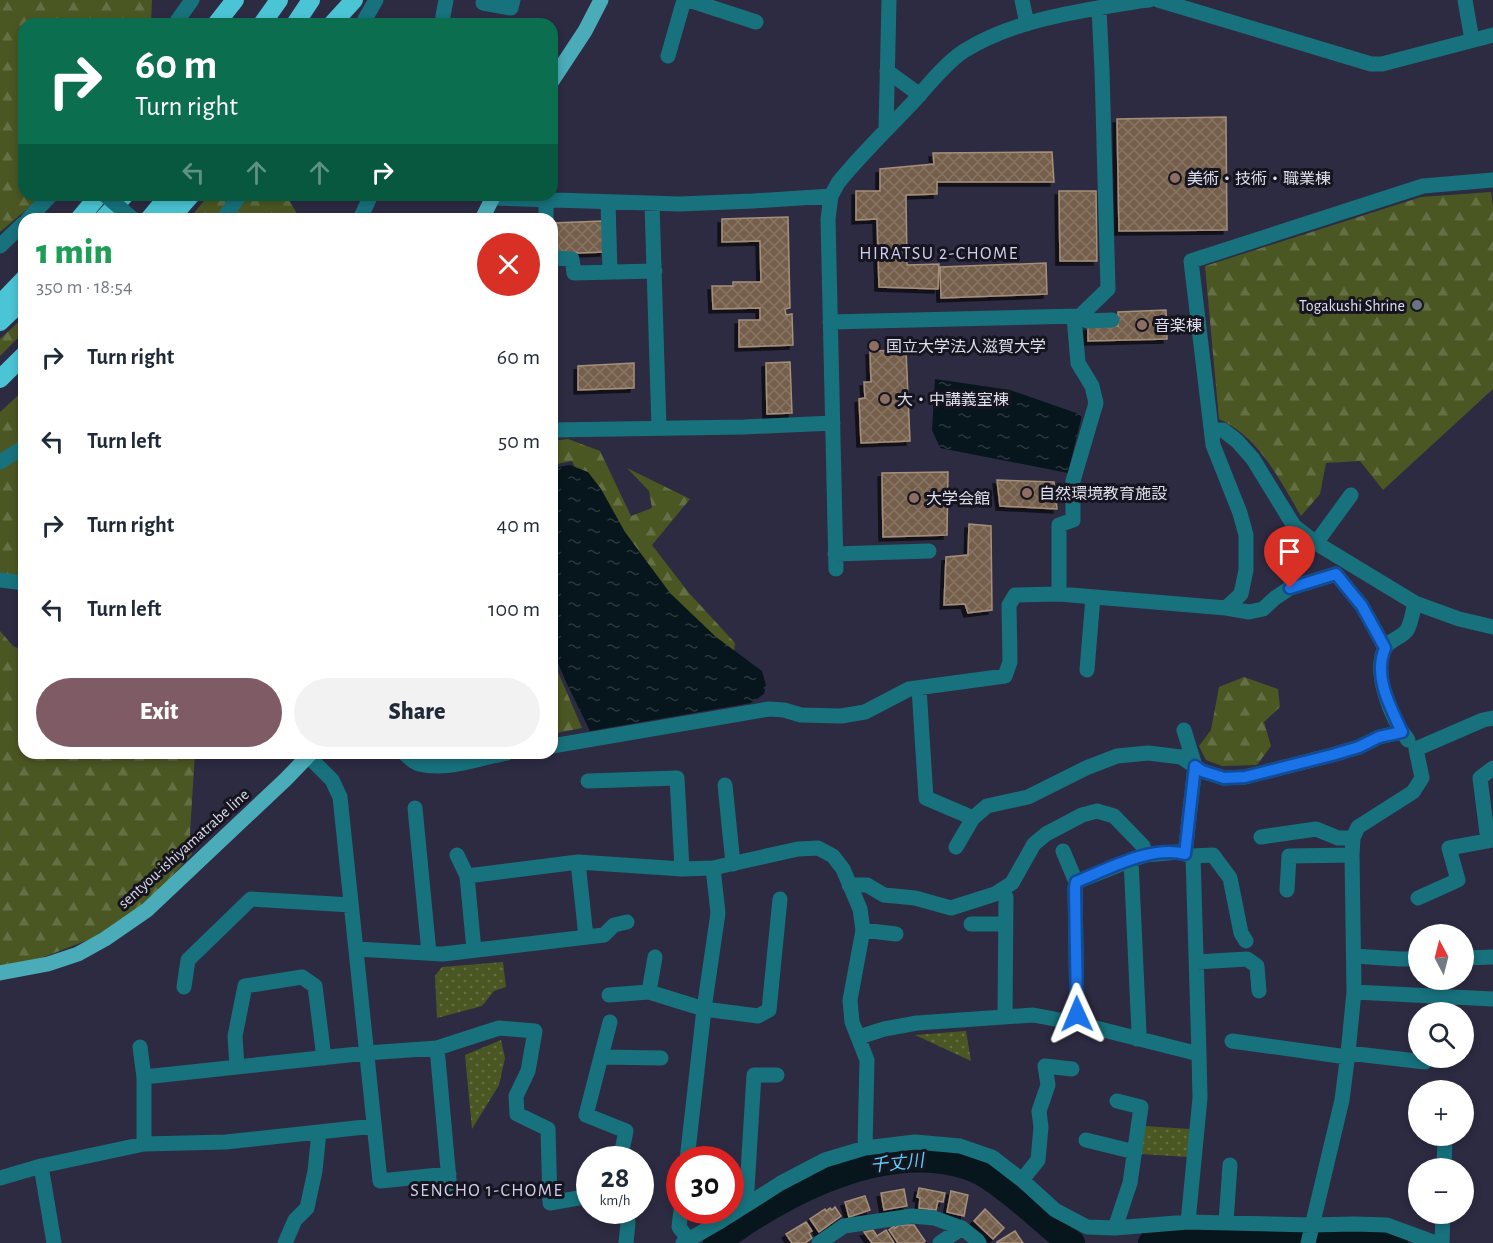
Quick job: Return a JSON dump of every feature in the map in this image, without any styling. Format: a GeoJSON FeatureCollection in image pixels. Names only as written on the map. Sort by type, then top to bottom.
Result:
{"type":"FeatureCollection","features":[{"type":"Feature","properties":{"kind":"highway"},"geometry":{"type":"LineString","coordinates":[[221,18],[235,0]]}},
{"type":"Feature","properties":{"kind":"highway"},"geometry":{"type":"LineString","coordinates":[[266,18],[279,0]]}},
{"type":"Feature","properties":{"kind":"highway"},"geometry":{"type":"LineString","coordinates":[[299,18],[311,0]]}},
{"type":"Feature","properties":{"kind":"highway"},"geometry":{"type":"LineString","coordinates":[[330,18],[339,0]]}},
{"type":"Feature","properties":{"kind":"highway"},"geometry":{"type":"LineString","coordinates":[[338,18],[354,0]]}},
{"type":"Feature","properties":{"kind":"highway"},"geometry":{"type":"LineString","coordinates":[[85,213],[94,201]]}},
{"type":"Feature","properties":{"kind":"highway"},"geometry":{"type":"LineString","coordinates":[[109,213],[120,201]]}},
{"type":"Feature","properties":{"kind":"highway"},"geometry":{"type":"LineString","coordinates":[[154,213],[164,201]]}},
{"type":"Feature","properties":{"kind":"highway"},"geometry":{"type":"LineString","coordinates":[[175,213],[185,201]]}},
{"type":"Feature","properties":{"kind":"highway"},"geometry":{"type":"LineString","coordinates":[[0,304],[18,285]]}},
{"type":"Feature","properties":{"kind":"highway"},"geometry":{"type":"LineString","coordinates":[[0,322],[18,305]]}},
{"type":"Feature","properties":{"kind":"highway"},"geometry":{"type":"LineString","coordinates":[[0,379],[18,361]]}},
{"type":"Feature","properties":{"kind":"main road"},"geometry":{"type":"LineString","coordinates":[[558,72],[585,31],[601,0]]}},
{"type":"Feature","properties":{"kind":"main road","name":"sentyou-ishiyamatrabe line"},"geometry":{"type":"LineString","coordinates":[[0,974],[48,964],[78,954],[105,939],[147,910],[305,759]]}},
{"type":"Feature","properties":{"kind":"street"},"geometry":{"type":"LineString","coordinates":[[179,18],[192,0]]}},
{"type":"Feature","properties":{"kind":"street"},"geometry":{"type":"LineString","coordinates":[[365,18],[376,0]]}},
{"type":"Feature","properties":{"kind":"street"},"geometry":{"type":"LineString","coordinates":[[443,16],[446,0]]}},
{"type":"Feature","properties":{"kind":"street"},"geometry":{"type":"LineString","coordinates":[[483,3],[511,8],[513,0]]}},
{"type":"Feature","properties":{"kind":"street"},"geometry":{"type":"LineString","coordinates":[[668,56],[684,0]]}},
{"type":"Feature","properties":{"kind":"street"},"geometry":{"type":"LineString","coordinates":[[689,0],[756,22]]}},
{"type":"Feature","properties":{"kind":"street"},"geometry":{"type":"LineString","coordinates":[[886,130],[889,0]]}},
{"type":"Feature","properties":{"kind":"street"},"geometry":{"type":"LineString","coordinates":[[1022,0],[1027,24]]}},
{"type":"Feature","properties":{"kind":"street"},"geometry":{"type":"LineString","coordinates":[[929,551],[836,562],[828,219],[831,196],[845,174],[961,52],[1027,24],[1060,15],[1149,0]]}},
{"type":"Feature","properties":{"kind":"street"},"geometry":{"type":"LineString","coordinates":[[1158,0],[1371,64],[1493,35]]}},
{"type":"Feature","properties":{"kind":"street"},"geometry":{"type":"LineString","coordinates":[[1464,0],[1472,40]]}},
{"type":"Feature","properties":{"kind":"street"},"geometry":{"type":"LineString","coordinates":[[1077,316],[1108,289],[1099,8]]}},
{"type":"Feature","properties":{"kind":"street"},"geometry":{"type":"LineString","coordinates":[[887,71],[920,95]]}},
{"type":"Feature","properties":{"kind":"street"},"geometry":{"type":"LineString","coordinates":[[1226,608],[1241,594],[1246,570],[1246,535],[1240,513],[1213,445],[1191,261],[1423,186],[1493,180]]}},
{"type":"Feature","properties":{"kind":"street"},"geometry":{"type":"LineString","coordinates":[[558,200],[652,204],[831,196]]}},
{"type":"Feature","properties":{"kind":"street"},"geometry":{"type":"LineString","coordinates":[[34,213],[45,201]]}},
{"type":"Feature","properties":{"kind":"street"},"geometry":{"type":"LineString","coordinates":[[112,201],[126,213]]}},
{"type":"Feature","properties":{"kind":"street"},"geometry":{"type":"LineString","coordinates":[[608,202],[610,272]]}},
{"type":"Feature","properties":{"kind":"street"},"geometry":{"type":"LineString","coordinates":[[652,204],[659,428]]}},
{"type":"Feature","properties":{"kind":"street"},"geometry":{"type":"LineString","coordinates":[[0,246],[18,230]]}},
{"type":"Feature","properties":{"kind":"street"},"geometry":{"type":"LineString","coordinates":[[558,258],[572,259],[574,273],[655,271]]}},
{"type":"Feature","properties":{"kind":"street"},"geometry":{"type":"LineString","coordinates":[[1059,594],[1059,525],[1072,520],[1074,481],[1096,403],[1092,386],[1078,363],[1077,316]]}},
{"type":"Feature","properties":{"kind":"street"},"geometry":{"type":"LineString","coordinates":[[830,322],[1077,316],[1087,321],[1112,320]]}},
{"type":"Feature","properties":{"kind":"street"},"geometry":{"type":"LineString","coordinates":[[558,430],[833,423]]}},
{"type":"Feature","properties":{"kind":"street"},"geometry":{"type":"LineString","coordinates":[[1212,434],[1217,430],[1223,430],[1237,441],[1253,459],[1294,525],[1316,543],[1415,603],[1459,620],[1493,627]]}},
{"type":"Feature","properties":{"kind":"street"},"geometry":{"type":"LineString","coordinates":[[0,462],[18,451]]}},
{"type":"Feature","properties":{"kind":"street"},"geometry":{"type":"LineString","coordinates":[[1316,543],[1351,495]]}},
{"type":"Feature","properties":{"kind":"street"},"geometry":{"type":"LineString","coordinates":[[558,745],[770,709],[801,715],[841,716],[865,712],[909,689],[1005,676],[1010,662],[1009,605],[1015,595],[1059,594],[1226,608],[1249,612],[1263,609],[1290,588],[1336,574],[1362,606],[1385,648]]}},
{"type":"Feature","properties":{"kind":"street"},"geometry":{"type":"LineString","coordinates":[[0,580],[18,582]]}},
{"type":"Feature","properties":{"kind":"street"},"geometry":{"type":"LineString","coordinates":[[1087,670],[1093,597]]}},
{"type":"Feature","properties":{"kind":"street"},"geometry":{"type":"LineString","coordinates":[[1310,1234],[1342,1100],[1348,1055],[1354,992],[1353,838],[1358,827],[1413,792],[1422,778],[1416,749],[1402,732],[1385,695],[1382,664],[1382,656],[1387,644],[1407,631],[1415,603]]}},
{"type":"Feature","properties":{"kind":"street"},"geometry":{"type":"LineString","coordinates":[[919,688],[926,798],[974,818]]}},
{"type":"Feature","properties":{"kind":"street"},"geometry":{"type":"LineString","coordinates":[[1416,749],[1483,720],[1493,718]]}},
{"type":"Feature","properties":{"kind":"street"},"geometry":{"type":"LineString","coordinates":[[1185,730],[1195,766],[1189,855],[1196,962],[1200,1098],[1188,1222]]}},
{"type":"Feature","properties":{"kind":"street"},"geometry":{"type":"LineString","coordinates":[[956,847],[974,818],[987,806],[1028,797],[1086,768],[1117,756],[1148,753],[1181,757],[1202,771],[1224,778],[1245,777],[1332,755],[1359,747],[1379,737],[1402,732]]}},
{"type":"Feature","properties":{"kind":"street"},"geometry":{"type":"LineString","coordinates":[[314,759],[332,780],[340,797],[380,1181],[448,1174]]}},
{"type":"Feature","properties":{"kind":"street"},"geometry":{"type":"LineString","coordinates":[[412,759],[417,763],[437,766],[480,759]]}},
{"type":"Feature","properties":{"kind":"street"},"geometry":{"type":"LineString","coordinates":[[1418,897],[1458,880],[1449,848],[1490,841],[1480,778],[1493,768]]}},
{"type":"Feature","properties":{"kind":"street"},"geometry":{"type":"LineString","coordinates":[[588,781],[677,778],[682,869]]}},
{"type":"Feature","properties":{"kind":"street"},"geometry":{"type":"LineString","coordinates":[[726,785],[733,864]]}},
{"type":"Feature","properties":{"kind":"street"},"geometry":{"type":"LineString","coordinates":[[415,808],[429,953]]}},
{"type":"Feature","properties":{"kind":"street"},"geometry":{"type":"LineString","coordinates":[[849,885],[867,885],[884,895],[915,898],[951,908],[995,894],[1012,883],[1034,844],[1046,834],[1082,814],[1097,811],[1114,816],[1143,846],[1146,855]]}},
{"type":"Feature","properties":{"kind":"street"},"geometry":{"type":"LineString","coordinates":[[1261,837],[1317,829],[1338,838],[1353,838]]}},
{"type":"Feature","properties":{"kind":"street"},"geometry":{"type":"LineString","coordinates":[[467,876],[578,862],[682,869],[713,868],[798,849],[818,848],[833,856],[843,869],[860,909],[863,930],[850,1000],[852,1022],[867,1060],[865,1148]]}},
{"type":"Feature","properties":{"kind":"street"},"geometry":{"type":"LineString","coordinates":[[1063,851],[1076,882],[1076,1023]]}},
{"type":"Feature","properties":{"kind":"street"},"geometry":{"type":"LineString","coordinates":[[1076,882],[1146,855],[1177,852],[1189,855],[1213,855],[1230,878],[1240,933],[1246,941]]}},
{"type":"Feature","properties":{"kind":"street"},"geometry":{"type":"LineString","coordinates":[[457,855],[467,876],[474,950]]}},
{"type":"Feature","properties":{"kind":"street"},"geometry":{"type":"LineString","coordinates":[[1287,890],[1289,856],[1352,855]]}},
{"type":"Feature","properties":{"kind":"street"},"geometry":{"type":"LineString","coordinates":[[1131,860],[1139,1032],[1137,1039]]}},
{"type":"Feature","properties":{"kind":"street"},"geometry":{"type":"LineString","coordinates":[[578,862],[586,937]]}},
{"type":"Feature","properties":{"kind":"street"},"geometry":{"type":"LineString","coordinates":[[689,1146],[717,913],[713,868]]}},
{"type":"Feature","properties":{"kind":"street"},"geometry":{"type":"LineString","coordinates":[[1005,1017],[1006,897]]}},
{"type":"Feature","properties":{"kind":"street"},"geometry":{"type":"LineString","coordinates":[[184,987],[188,960],[251,899],[351,905]]}},
{"type":"Feature","properties":{"kind":"street"},"geometry":{"type":"LineString","coordinates":[[609,995],[649,992],[704,1009],[758,1016],[768,1010],[780,899]]}},
{"type":"Feature","properties":{"kind":"street"},"geometry":{"type":"LineString","coordinates":[[356,949],[443,954],[604,935],[614,926],[627,922]]}},
{"type":"Feature","properties":{"kind":"street"},"geometry":{"type":"LineString","coordinates":[[971,924],[1006,924]]}},
{"type":"Feature","properties":{"kind":"street"},"geometry":{"type":"LineString","coordinates":[[863,930],[896,934]]}},
{"type":"Feature","properties":{"kind":"street"},"geometry":{"type":"LineString","coordinates":[[1354,956],[1408,959]]}},
{"type":"Feature","properties":{"kind":"street"},"geometry":{"type":"LineString","coordinates":[[649,992],[655,957]]}},
{"type":"Feature","properties":{"kind":"street"},"geometry":{"type":"LineString","coordinates":[[1474,958],[1493,957]]}},
{"type":"Feature","properties":{"kind":"street"},"geometry":{"type":"LineString","coordinates":[[1196,962],[1247,959],[1257,966],[1258,991]]}},
{"type":"Feature","properties":{"kind":"street"},"geometry":{"type":"LineString","coordinates":[[237,1067],[235,1036],[244,986],[302,977],[315,986],[324,1058]]}},
{"type":"Feature","properties":{"kind":"street"},"geometry":{"type":"LineString","coordinates":[[1354,992],[1493,999]]}},
{"type":"Feature","properties":{"kind":"street"},"geometry":{"type":"LineString","coordinates":[[859,1037],[884,1029],[917,1023],[1034,1016],[1076,1023],[1199,1054]]}},
{"type":"Feature","properties":{"kind":"street"},"geometry":{"type":"LineString","coordinates":[[610,1022],[586,1114],[626,1131],[623,1146]]}},
{"type":"Feature","properties":{"kind":"street"},"geometry":{"type":"LineString","coordinates":[[144,1077],[367,1053],[437,1048],[499,1028],[535,1031],[528,1071],[516,1096],[517,1114],[548,1129],[550,1203],[576,1198]]}},
{"type":"Feature","properties":{"kind":"street"},"geometry":{"type":"LineString","coordinates":[[1232,1041],[1408,1060]]}},
{"type":"Feature","properties":{"kind":"street"},"geometry":{"type":"LineString","coordinates":[[140,1047],[144,1077],[144,1144]]}},
{"type":"Feature","properties":{"kind":"street"},"geometry":{"type":"LineString","coordinates":[[437,1048],[450,1191]]}},
{"type":"Feature","properties":{"kind":"street"},"geometry":{"type":"LineString","coordinates":[[601,1057],[661,1058]]}},
{"type":"Feature","properties":{"kind":"street"},"geometry":{"type":"LineString","coordinates":[[1022,1180],[1038,1160],[1041,1127],[1039,1110],[1048,1085],[1045,1066],[1072,1069]]}},
{"type":"Feature","properties":{"kind":"street"},"geometry":{"type":"LineString","coordinates":[[746,1205],[754,1075],[777,1075]]}},
{"type":"Feature","properties":{"kind":"street"},"geometry":{"type":"LineString","coordinates":[[1116,1228],[1130,1183],[1141,1107],[1117,1101]]}},
{"type":"Feature","properties":{"kind":"street"},"geometry":{"type":"LineString","coordinates":[[0,1178],[41,1166],[144,1144],[226,1142],[374,1126]]}},
{"type":"Feature","properties":{"kind":"street"},"geometry":{"type":"LineString","coordinates":[[285,1243],[295,1220],[307,1208],[315,1171],[319,1132]]}},
{"type":"Feature","properties":{"kind":"street"},"geometry":{"type":"LineString","coordinates":[[1086,1140],[1135,1152]]}},
{"type":"Feature","properties":{"kind":"street"},"geometry":{"type":"LineString","coordinates":[[679,1224],[686,1242],[781,1183],[825,1160],[865,1148],[915,1142],[960,1146],[992,1157],[1055,1210],[1087,1227],[1116,1228],[1188,1222],[1226,1222],[1310,1234],[1354,1224],[1387,1225],[1436,1243]]}},
{"type":"Feature","properties":{"kind":"street"},"geometry":{"type":"LineString","coordinates":[[1226,1222],[1230,1165]]}},
{"type":"Feature","properties":{"kind":"street"},"geometry":{"type":"LineString","coordinates":[[41,1166],[54,1243]]}},
{"type":"Feature","properties":{"kind":"street"},"geometry":{"type":"LineString","coordinates":[[819,1243],[844,1226],[912,1216],[934,1218],[962,1228],[979,1243]]}},
{"type":"Feature","properties":{"kind":"street"},"geometry":{"type":"LineString","coordinates":[[626,1243],[627,1224]]}},
{"type":"Feature","properties":{"kind":"street"},"geometry":{"type":"LineString","coordinates":[[1442,1243],[1443,1224]]}},
{"type":"Feature","properties":{"kind":"street"},"geometry":{"type":"LineString","coordinates":[[940,1243],[962,1228]]}},
{"type":"Feature","properties":{"kind":"green space"},"geometry":{"type":"Polygon","coordinates":[[[0,0],[152,0],[151,18],[18,18],[18,201],[36,201],[22,213],[18,213],[18,217],[0,232],[0,0]]]}},
{"type":"Feature","properties":{"kind":"green space"},"geometry":{"type":"Polygon","coordinates":[[[1491,192],[1493,207],[1493,389],[1383,490],[1360,461],[1326,463],[1320,494],[1301,516],[1276,474],[1257,448],[1233,427],[1219,419],[1205,266],[1421,197],[1491,192]]]}},
{"type":"Feature","properties":{"kind":"green space"},"geometry":{"type":"Polygon","coordinates":[[[204,201],[290,201],[296,213],[194,213],[204,201]]]}},
{"type":"Feature","properties":{"kind":"green space"},"geometry":{"type":"Polygon","coordinates":[[[18,322],[18,338],[0,356],[0,339],[18,322]]]}},
{"type":"Feature","properties":{"kind":"green space"},"geometry":{"type":"Polygon","coordinates":[[[18,396],[18,578],[0,576],[0,412],[18,396]]]}},
{"type":"Feature","properties":{"kind":"green space"},"geometry":{"type":"Polygon","coordinates":[[[568,439],[600,451],[631,516],[652,508],[649,491],[627,468],[690,499],[652,545],[689,593],[735,643],[733,660],[668,605],[594,508],[572,461],[558,464],[558,440],[568,439]]]}},
{"type":"Feature","properties":{"kind":"green space"},"geometry":{"type":"Polygon","coordinates":[[[0,631],[13,646],[18,648],[18,759],[195,759],[190,833],[192,854],[153,897],[106,933],[31,962],[0,966],[0,631]]]}},
{"type":"Feature","properties":{"kind":"green space"},"geometry":{"type":"Polygon","coordinates":[[[558,672],[582,728],[558,733],[558,672]]]}},
{"type":"Feature","properties":{"kind":"green space"},"geometry":{"type":"Polygon","coordinates":[[[1244,677],[1278,689],[1280,707],[1264,722],[1271,746],[1257,765],[1222,766],[1206,760],[1199,746],[1211,730],[1219,687],[1244,677]]]}},
{"type":"Feature","properties":{"kind":"green space"},"geometry":{"type":"Polygon","coordinates":[[[503,962],[506,987],[494,991],[482,1006],[437,1018],[435,976],[442,967],[503,962]]]}},
{"type":"Feature","properties":{"kind":"green space"},"geometry":{"type":"Polygon","coordinates":[[[966,1031],[971,1061],[915,1035],[966,1031]]]}},
{"type":"Feature","properties":{"kind":"green space"},"geometry":{"type":"Polygon","coordinates":[[[501,1040],[505,1058],[499,1085],[472,1129],[465,1055],[501,1040]]]}},
{"type":"Feature","properties":{"kind":"green space"},"geometry":{"type":"Polygon","coordinates":[[[1145,1126],[1190,1129],[1188,1157],[1141,1154],[1145,1126]]]}},
{"type":"Feature","properties":{"kind":"water"},"geometry":{"type":"Polygon","coordinates":[[[935,379],[1010,390],[1082,415],[1068,473],[940,448],[932,430],[935,379]]]}},
{"type":"Feature","properties":{"kind":"water"},"geometry":{"type":"Polygon","coordinates":[[[570,465],[588,472],[601,489],[625,532],[670,593],[716,637],[762,671],[766,685],[764,694],[751,703],[590,731],[558,663],[558,467],[570,465]]]}},
{"type":"Feature","properties":{"kind":"building","name":"美術・技術・職業棟"},"geometry":{"type":"Polygon","coordinates":[[[1226,117],[1227,230],[1119,231],[1117,119],[1226,117]]]}},
{"type":"Feature","properties":{"kind":"building"},"geometry":{"type":"Polygon","coordinates":[[[1052,152],[1054,182],[937,182],[937,194],[906,195],[907,265],[939,264],[938,289],[879,287],[877,219],[856,220],[856,191],[880,191],[880,169],[934,164],[933,153],[1052,152]]]}},
{"type":"Feature","properties":{"kind":"building"},"geometry":{"type":"Polygon","coordinates":[[[1059,191],[1096,191],[1097,261],[1060,261],[1059,191]]]}},
{"type":"Feature","properties":{"kind":"building"},"geometry":{"type":"Polygon","coordinates":[[[788,217],[790,308],[785,309],[786,315],[792,314],[793,345],[739,347],[739,320],[760,320],[760,308],[713,309],[712,286],[733,286],[733,282],[761,282],[760,241],[722,242],[722,219],[788,217]]]}},
{"type":"Feature","properties":{"kind":"building"},"geometry":{"type":"Polygon","coordinates":[[[603,221],[604,252],[558,254],[558,223],[603,221]]]}},
{"type":"Feature","properties":{"kind":"building"},"geometry":{"type":"Polygon","coordinates":[[[1046,263],[1047,294],[941,298],[940,267],[1046,263]]]}},
{"type":"Feature","properties":{"kind":"building"},"geometry":{"type":"Polygon","coordinates":[[[1166,310],[1167,339],[1088,341],[1088,327],[1118,326],[1118,312],[1166,310]]]}},
{"type":"Feature","properties":{"kind":"building"},"geometry":{"type":"Polygon","coordinates":[[[906,350],[910,441],[861,443],[859,399],[865,398],[864,382],[871,382],[870,351],[906,350]]]}},
{"type":"Feature","properties":{"kind":"building"},"geometry":{"type":"Polygon","coordinates":[[[790,362],[792,413],[767,414],[766,363],[790,362]]]}},
{"type":"Feature","properties":{"kind":"building"},"geometry":{"type":"Polygon","coordinates":[[[634,363],[634,388],[578,390],[578,366],[634,363]]]}},
{"type":"Feature","properties":{"kind":"building","name":"大学会館"},"geometry":{"type":"Polygon","coordinates":[[[948,472],[947,535],[883,537],[882,473],[948,472]]]}},
{"type":"Feature","properties":{"kind":"building"},"geometry":{"type":"Polygon","coordinates":[[[997,480],[1054,482],[1057,509],[1000,506],[997,480]]]}},
{"type":"Feature","properties":{"kind":"building"},"geometry":{"type":"Polygon","coordinates":[[[969,524],[991,526],[992,610],[968,613],[965,604],[944,605],[946,557],[968,555],[969,524]]]}},
{"type":"Feature","properties":{"kind":"building"},"geometry":{"type":"Polygon","coordinates":[[[919,1188],[945,1193],[943,1202],[938,1201],[936,1210],[919,1208],[920,1198],[917,1197],[919,1188]]]}},
{"type":"Feature","properties":{"kind":"building"},"geometry":{"type":"Polygon","coordinates":[[[904,1189],[907,1206],[884,1210],[881,1193],[904,1189]]]}},
{"type":"Feature","properties":{"kind":"building"},"geometry":{"type":"Polygon","coordinates":[[[951,1191],[968,1195],[964,1216],[947,1212],[951,1191]]]}},
{"type":"Feature","properties":{"kind":"building"},"geometry":{"type":"Polygon","coordinates":[[[865,1196],[870,1210],[849,1217],[845,1202],[865,1196]]]}},
{"type":"Feature","properties":{"kind":"building"},"geometry":{"type":"Polygon","coordinates":[[[835,1207],[841,1216],[819,1232],[810,1219],[825,1209],[826,1211],[830,1208],[832,1210],[835,1207]]]}},
{"type":"Feature","properties":{"kind":"building"},"geometry":{"type":"Polygon","coordinates":[[[985,1209],[1004,1228],[993,1239],[974,1221],[985,1209]]]}},
{"type":"Feature","properties":{"kind":"building"},"geometry":{"type":"Polygon","coordinates":[[[806,1222],[812,1231],[809,1233],[812,1238],[805,1243],[792,1243],[786,1234],[806,1222]]]}},
{"type":"Feature","properties":{"kind":"building"},"geometry":{"type":"Polygon","coordinates":[[[899,1225],[914,1225],[925,1241],[923,1243],[898,1243],[889,1230],[899,1225]]]}},
{"type":"Feature","properties":{"kind":"building"},"geometry":{"type":"Polygon","coordinates":[[[873,1230],[877,1236],[886,1230],[894,1243],[872,1243],[864,1232],[873,1230]]]}},
{"type":"Feature","properties":{"kind":"building"},"geometry":{"type":"Polygon","coordinates":[[[1015,1231],[1023,1243],[997,1243],[997,1242],[1015,1231]]]}},
{"type":"Feature","properties":{"kind":"waterway","name":"千丈川"},"geometry":{"type":"LineString","coordinates":[[716,1243],[766,1210],[823,1181],[853,1170],[883,1163],[913,1160],[943,1161],[963,1165],[977,1171],[1003,1187],[1072,1243]]}},
{"type":"Feature","properties":{"kind":"waterway","name":"千丈川"},"geometry":{"type":"LineString","coordinates":[[1151,1243],[1219,1237],[1361,1239],[1395,1243]]}},
{"type":"Feature","properties":{"kind":"place","name":"美術・技術・職業棟"},"geometry":{"type":"Point","coordinates":[1175,178]}},
{"type":"Feature","properties":{"kind":"place","name":"Togakushi Shrine"},"geometry":{"type":"Point","coordinates":[1417,305]}},
{"type":"Feature","properties":{"kind":"place","name":"音楽棟"},"geometry":{"type":"Point","coordinates":[1142,325]}},
{"type":"Feature","properties":{"kind":"place","name":"国立大学法人滋賀大学"},"geometry":{"type":"Point","coordinates":[874,346]}},
{"type":"Feature","properties":{"kind":"place","name":"大・中講義室棟"},"geometry":{"type":"Point","coordinates":[885,399]}},
{"type":"Feature","properties":{"kind":"place","name":"自然環境教育施設"},"geometry":{"type":"Point","coordinates":[1027,493]}},
{"type":"Feature","properties":{"kind":"place","name":"大学会館"},"geometry":{"type":"Point","coordinates":[914,498]}},
{"type":"Feature","properties":{"kind":"district","name":"HIRATSU 2-CHOME"},"geometry":{"type":"Point","coordinates":[939,253]}},
{"type":"Feature","properties":{"kind":"district","name":"SENCHO 1-CHOME"},"geometry":{"type":"Point","coordinates":[487,1190]}},
{"type":"Feature","properties":{"kind":"route"},"geometry":{"type":"LineString","coordinates":[[1077,1014],[1076,882],[1146,855],[1177,852],[1185,854],[1195,766],[1202,771],[1224,778],[1245,777],[1332,755],[1359,747],[1379,737],[1402,732],[1385,695],[1382,673],[1382,656],[1385,648],[1362,606],[1336,574],[1290,588]]}}]}
